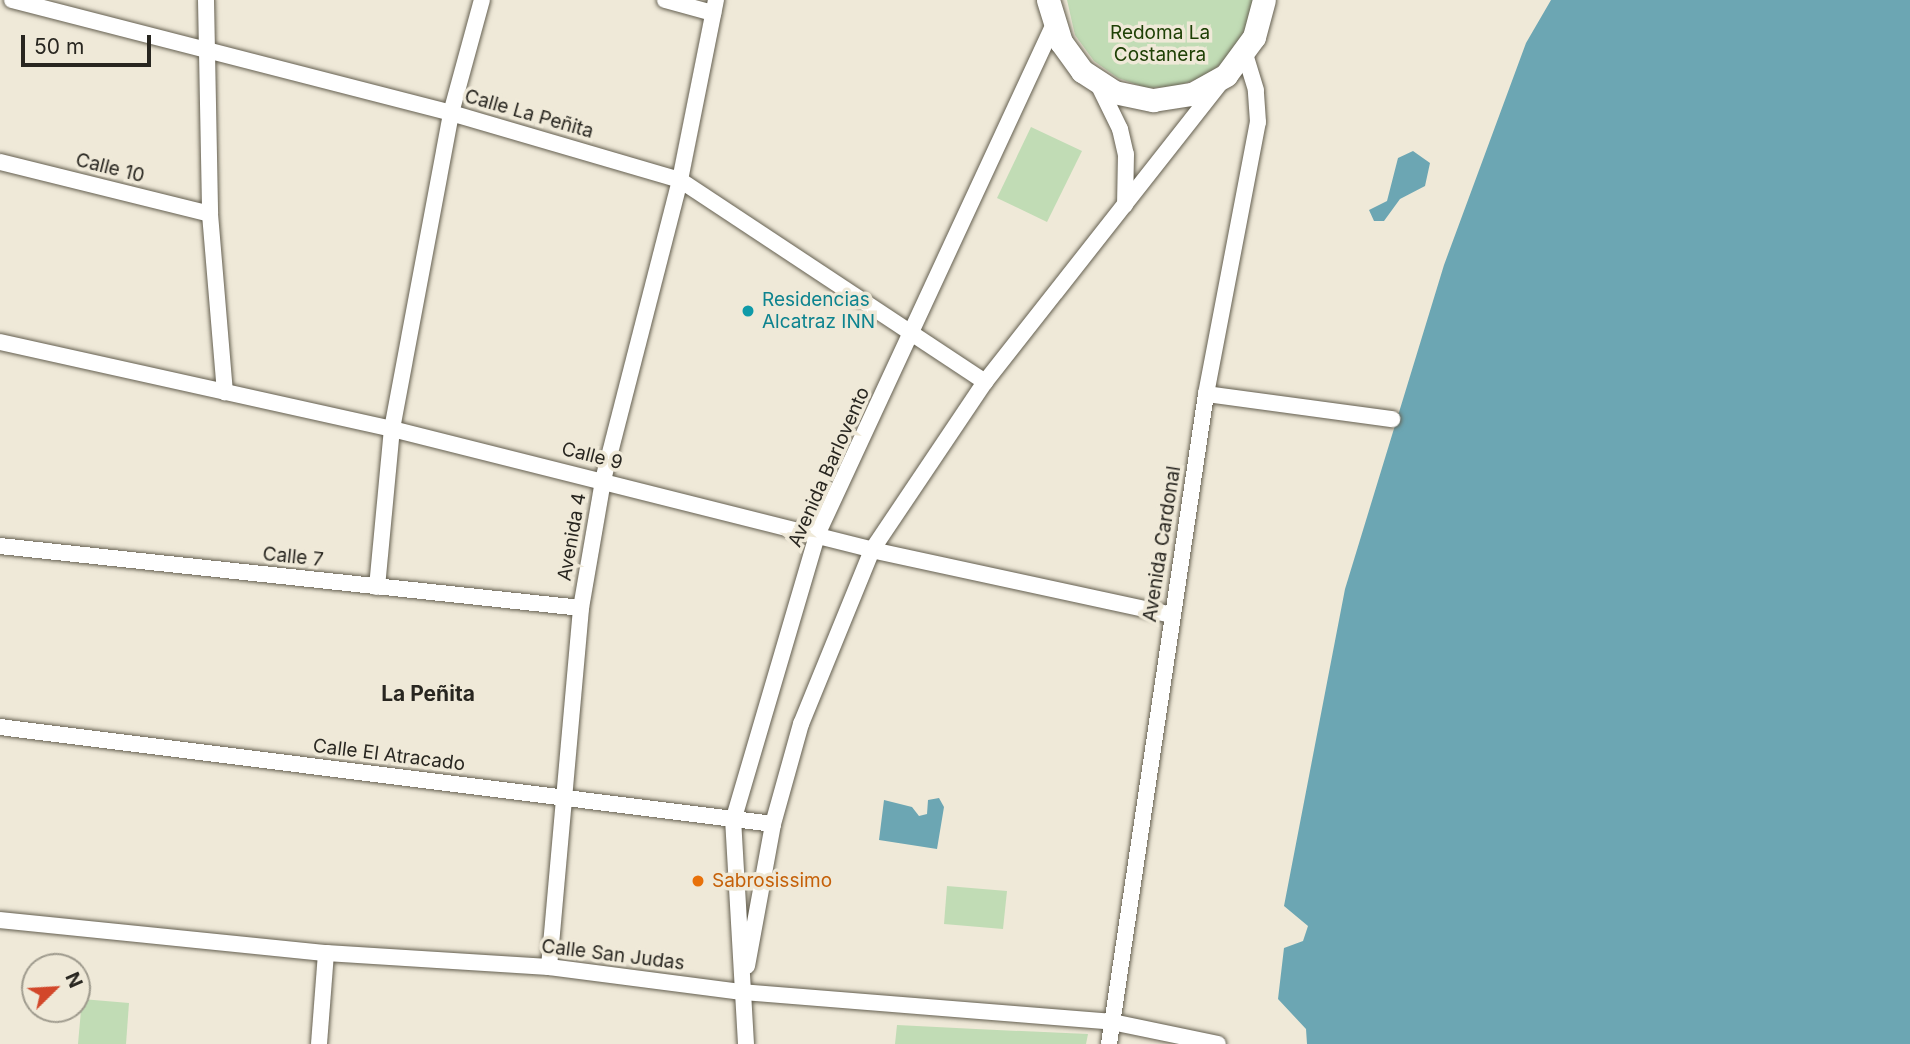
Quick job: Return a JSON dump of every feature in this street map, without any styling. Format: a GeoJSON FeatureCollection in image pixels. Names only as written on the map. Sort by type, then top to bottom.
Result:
{"type":"FeatureCollection","features":[{"type":"Feature","properties":{"kind":"main road"},"geometry":{"type":"LineString","coordinates":[[1048,0],[1054,26],[1070,58],[1097,82],[1133,98],[1173,99],[1192,94],[1226,75],[1245,54],[1258,28],[1264,0]]}},
{"type":"Feature","properties":{"kind":"street","name":"Calle La Peñita"},"geometry":{"type":"LineString","coordinates":[[12,0],[204,47],[451,113],[680,180],[985,382]]}},
{"type":"Feature","properties":{"kind":"street"},"geometry":{"type":"LineString","coordinates":[[205,0],[210,214],[225,392]]}},
{"type":"Feature","properties":{"kind":"street"},"geometry":{"type":"LineString","coordinates":[[377,587],[392,429],[451,113],[482,0]]}},
{"type":"Feature","properties":{"kind":"street"},"geometry":{"type":"LineString","coordinates":[[665,0],[714,6]]}},
{"type":"Feature","properties":{"kind":"street","name":"Avenida 4"},"geometry":{"type":"LineString","coordinates":[[549,967],[561,799],[581,608],[603,480],[680,180],[714,6]]}},
{"type":"Feature","properties":{"kind":"street","name":"Avenida Barlovento"},"geometry":{"type":"LineString","coordinates":[[746,1044],[733,821],[817,535],[914,334],[1054,26]]}},
{"type":"Feature","properties":{"kind":"street","name":"Avenida Cardonal"},"geometry":{"type":"LineString","coordinates":[[1109,1044],[1206,394],[1258,122],[1256,90],[1245,54]]}},
{"type":"Feature","properties":{"kind":"street","name":"Avenida Barlovento"},"geometry":{"type":"LineString","coordinates":[[742,992],[773,824],[801,724],[872,550],[985,382],[1226,75]]}},
{"type":"Feature","properties":{"kind":"street"},"geometry":{"type":"LineString","coordinates":[[1097,82],[1120,129],[1126,154],[1125,205]]}},
{"type":"Feature","properties":{"kind":"street","name":"Calle 10"},"geometry":{"type":"LineString","coordinates":[[0,162],[210,214]]}},
{"type":"Feature","properties":{"kind":"street","name":"Calle 9"},"geometry":{"type":"LineString","coordinates":[[0,342],[392,429],[603,480],[872,550],[1172,615]]}},
{"type":"Feature","properties":{"kind":"street"},"geometry":{"type":"LineString","coordinates":[[1206,394],[1392,419]]}},
{"type":"Feature","properties":{"kind":"street","name":"Calle 7"},"geometry":{"type":"LineString","coordinates":[[0,546],[581,608]]}},
{"type":"Feature","properties":{"kind":"street","name":"Calle El Atracado"},"geometry":{"type":"LineString","coordinates":[[0,727],[773,824]]}},
{"type":"Feature","properties":{"kind":"street","name":"Calle San Judas"},"geometry":{"type":"LineString","coordinates":[[0,920],[327,953],[549,967],[742,992],[1112,1022],[1219,1044]]}},
{"type":"Feature","properties":{"kind":"street"},"geometry":{"type":"LineString","coordinates":[[319,1044],[327,953]]}},
{"type":"Feature","properties":{"kind":"green space","name":"Redoma La Costanera"},"geometry":{"type":"Polygon","coordinates":[[[1067,0],[1253,0],[1245,32],[1229,57],[1206,76],[1177,86],[1147,88],[1118,78],[1094,61],[1075,35],[1067,0]]]}},
{"type":"Feature","properties":{"kind":"green space"},"geometry":{"type":"Polygon","coordinates":[[[1031,127],[1082,151],[1047,222],[997,198],[1031,127]]]}},
{"type":"Feature","properties":{"kind":"green space"},"geometry":{"type":"Polygon","coordinates":[[[947,886],[1007,891],[1003,929],[944,924],[947,886]]]}},
{"type":"Feature","properties":{"kind":"green space"},"geometry":{"type":"Polygon","coordinates":[[[91,1000],[129,1003],[126,1044],[78,1044],[80,1023],[91,1023],[91,1000]]]}},
{"type":"Feature","properties":{"kind":"green space"},"geometry":{"type":"Polygon","coordinates":[[[897,1025],[1088,1034],[1086,1044],[895,1044],[897,1025]]]}},
{"type":"Feature","properties":{"kind":"water"},"geometry":{"type":"Polygon","coordinates":[[[1551,0],[1910,0],[1910,1044],[1307,1044],[1306,1029],[1278,999],[1284,948],[1303,941],[1308,926],[1284,906],[1345,589],[1444,265],[1526,43],[1551,0]]]}},
{"type":"Feature","properties":{"kind":"water"},"geometry":{"type":"Polygon","coordinates":[[[1413,151],[1430,163],[1425,186],[1400,199],[1384,221],[1374,221],[1369,210],[1387,201],[1398,158],[1413,151]]]}},
{"type":"Feature","properties":{"kind":"water"},"geometry":{"type":"Polygon","coordinates":[[[939,798],[944,807],[937,849],[879,840],[884,800],[912,807],[919,816],[927,814],[928,800],[939,798]]]}},
{"type":"Feature","properties":{"kind":"place","name":"Residencias Alcatraz INN"},"geometry":{"type":"Point","coordinates":[748,311]}},
{"type":"Feature","properties":{"kind":"place","name":"Sabrosissimo"},"geometry":{"type":"Point","coordinates":[698,881]}},
{"type":"Feature","properties":{"kind":"district","name":"La Peñita"},"geometry":{"type":"Point","coordinates":[428,694]}}]}
